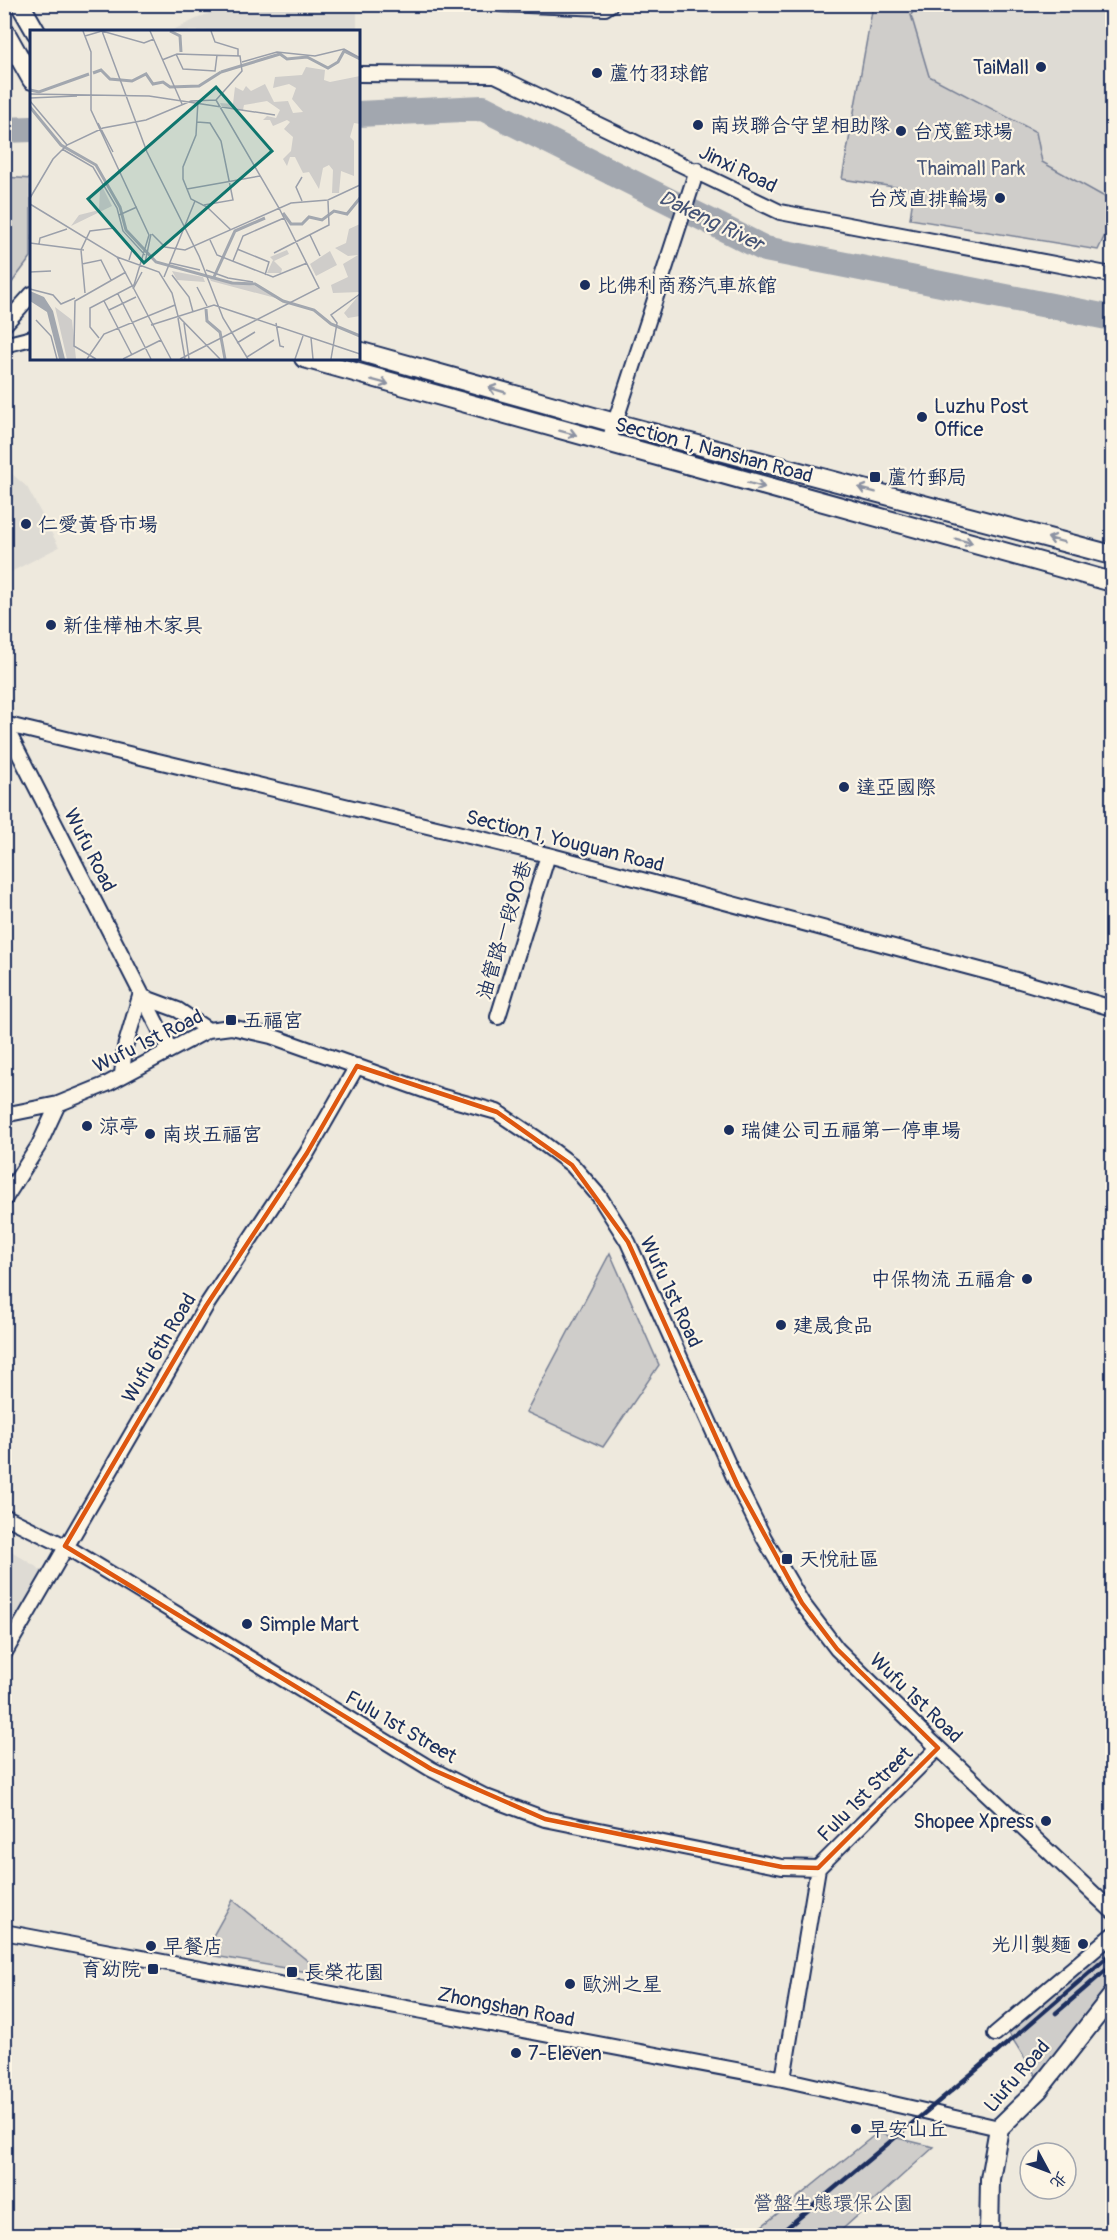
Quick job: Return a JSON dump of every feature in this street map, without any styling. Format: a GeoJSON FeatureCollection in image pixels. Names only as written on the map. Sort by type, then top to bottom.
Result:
{"type":"FeatureCollection","features":[{"type":"Feature","properties":{"kind":"street"},"geometry":{"type":"LineString","coordinates":[[20,4],[35,30]]}},
{"type":"Feature","properties":{"kind":"street"},"geometry":{"type":"LineString","coordinates":[[500,4],[605,8],[611,4]]}},
{"type":"Feature","properties":{"kind":"street"},"geometry":{"type":"LineString","coordinates":[[4,30],[30,76]]}},
{"type":"Feature","properties":{"kind":"street","name":"Jinxi Road"},"geometry":{"type":"LineString","coordinates":[[360,74],[495,75],[697,170],[780,212],[1113,275]]}},
{"type":"Feature","properties":{"kind":"street"},"geometry":{"type":"LineString","coordinates":[[608,444],[697,170]]}},
{"type":"Feature","properties":{"kind":"street"},"geometry":{"type":"LineString","coordinates":[[4,325],[30,296]]}},
{"type":"Feature","properties":{"kind":"street"},"geometry":{"type":"LineString","coordinates":[[4,345],[30,338]]}},
{"type":"Feature","properties":{"kind":"street","name":"Section 1, Nanshan Road"},"geometry":{"type":"LineString","coordinates":[[360,352],[615,423],[1113,555]]}},
{"type":"Feature","properties":{"kind":"street","name":"Section 1, Nanshan Road"},"geometry":{"type":"LineString","coordinates":[[311,360],[1113,582]]}},
{"type":"Feature","properties":{"kind":"street"},"geometry":{"type":"LineString","coordinates":[[936,534],[942,510]]}},
{"type":"Feature","properties":{"kind":"street","name":"Section 1, Youguan Road"},"geometry":{"type":"LineString","coordinates":[[5,724],[548,855],[987,972],[1113,1008]]}},
{"type":"Feature","properties":{"kind":"street","name":"Wufu Road"},"geometry":{"type":"LineString","coordinates":[[5,724],[170,1050]]}},
{"type":"Feature","properties":{"kind":"street","name":"油管路一段90巷"},"geometry":{"type":"LineString","coordinates":[[498,1017],[548,855]]}},
{"type":"Feature","properties":{"kind":"street"},"geometry":{"type":"LineString","coordinates":[[122,1074],[125,1047],[142,995],[178,1010],[208,1029]]}},
{"type":"Feature","properties":{"kind":"street","name":"Wufu 1st Road"},"geometry":{"type":"LineString","coordinates":[[4,1115],[58,1104],[107,1084],[208,1029],[231,1027],[271,1036],[497,1112],[572,1165],[599,1197],[628,1242],[726,1460],[764,1538],[801,1603],[837,1649],[938,1748],[1113,1911]]}},
{"type":"Feature","properties":{"kind":"street","name":"Wufu 6th Road"},"geometry":{"type":"LineString","coordinates":[[4,1654],[206,1306],[307,1154],[357,1066]]}},
{"type":"Feature","properties":{"kind":"street"},"geometry":{"type":"LineString","coordinates":[[4,1200],[39,1145],[58,1104]]}},
{"type":"Feature","properties":{"kind":"street","name":"Fulu 1st Street"},"geometry":{"type":"LineString","coordinates":[[4,1516],[65,1546],[326,1707],[431,1769],[486,1797],[545,1819],[782,1867],[818,1868]]}},
{"type":"Feature","properties":{"kind":"street","name":"Fulu 1st Street"},"geometry":{"type":"LineString","coordinates":[[783,2079],[818,1868],[938,1748]]}},
{"type":"Feature","properties":{"kind":"street","name":"Zhongshan Road"},"geometry":{"type":"LineString","coordinates":[[4,1932],[783,2079],[999,2128]]}},
{"type":"Feature","properties":{"kind":"street"},"geometry":{"type":"LineString","coordinates":[[995,2034],[1113,1935]]}},
{"type":"Feature","properties":{"kind":"street","name":"Liufu Road"},"geometry":{"type":"LineString","coordinates":[[989,2235],[990,2179],[999,2128],[1039,2089],[1113,1996]]}},
{"type":"Feature","properties":{"kind":"highlighted area"},"geometry":{"type":"Polygon","coordinates":[[[357,1066],[497,1112],[572,1165],[628,1242],[738,1486],[802,1603],[837,1649],[938,1748],[818,1868],[782,1867],[545,1819],[431,1769],[65,1546],[206,1306],[307,1153],[357,1066]]]}},
{"type":"Feature","properties":{"kind":"shaded area"},"geometry":{"type":"Polygon","coordinates":[[[226,5],[357,10],[357,30],[173,30],[226,5]]]}},
{"type":"Feature","properties":{"kind":"shaded area"},"geometry":{"type":"Polygon","coordinates":[[[917,5],[1112,5],[1112,201],[1042,162],[1036,132],[929,76],[911,15],[917,5]]]}},
{"type":"Feature","properties":{"kind":"shaded area","name":"仁愛黃昏市場"},"geometry":{"type":"Polygon","coordinates":[[[4,467],[27,487],[59,547],[5,575],[4,467]]]}},
{"type":"Feature","properties":{"kind":"shaded area"},"geometry":{"type":"Polygon","coordinates":[[[5,1547],[49,1575],[5,1652],[5,1547]]]}},
{"type":"Feature","properties":{"kind":"green space","name":"Thaimall Park"},"geometry":{"type":"Polygon","coordinates":[[[873,5],[917,5],[911,15],[929,76],[1036,132],[1042,162],[1112,201],[1112,220],[1098,250],[910,219],[914,190],[842,179],[873,5]]]}},
{"type":"Feature","properties":{"kind":"green space"},"geometry":{"type":"Polygon","coordinates":[[[5,177],[30,179],[30,258],[5,292],[5,177]]]}},
{"type":"Feature","properties":{"kind":"green space"},"geometry":{"type":"Polygon","coordinates":[[[610,1253],[659,1365],[603,1447],[526,1412],[610,1253]]]}},
{"type":"Feature","properties":{"kind":"green space"},"geometry":{"type":"Polygon","coordinates":[[[233,1900],[325,1975],[203,1954],[233,1900]]]}},
{"type":"Feature","properties":{"kind":"green space"},"geometry":{"type":"Polygon","coordinates":[[[1109,1947],[1112,1952],[1112,1986],[1036,2076],[1008,2032],[1109,1947]]]}},
{"type":"Feature","properties":{"kind":"green space","name":"營盤生態環保公園"},"geometry":{"type":"Polygon","coordinates":[[[877,2133],[934,2147],[836,2235],[751,2235],[877,2133]]]}},
{"type":"Feature","properties":{"kind":"waterway","name":"Dakeng River"},"geometry":{"type":"LineString","coordinates":[[360,114],[483,108],[765,249],[1112,318]]}},
{"type":"Feature","properties":{"kind":"waterway","name":"Dakeng River"},"geometry":{"type":"LineString","coordinates":[[4,130],[30,129]]}},
{"type":"Feature","properties":{"kind":"railway"},"geometry":{"type":"LineString","coordinates":[[777,2236],[1112,1953]]}},
{"type":"Feature","properties":{"kind":"railway"},"geometry":{"type":"LineString","coordinates":[[1056,2013],[1112,1965]]}},
{"type":"Feature","properties":{"kind":"place","name":"TaiMall"},"geometry":{"type":"Point","coordinates":[1041,67]}},
{"type":"Feature","properties":{"kind":"place","name":"蘆竹羽球館"},"geometry":{"type":"Point","coordinates":[597,73]}},
{"type":"Feature","properties":{"kind":"place","name":"南崁聯合守望相助隊"},"geometry":{"type":"Point","coordinates":[698,125]}},
{"type":"Feature","properties":{"kind":"place","name":"台茂籃球場"},"geometry":{"type":"Point","coordinates":[901,131]}},
{"type":"Feature","properties":{"kind":"place","name":"台茂直排輪場"},"geometry":{"type":"Point","coordinates":[1000,198]}},
{"type":"Feature","properties":{"kind":"place","name":"比佛利商務汽車旅館"},"geometry":{"type":"Point","coordinates":[585,285]}},
{"type":"Feature","properties":{"kind":"place","name":"Luzhu Post Office"},"geometry":{"type":"Point","coordinates":[922,417]}},
{"type":"Feature","properties":{"kind":"place","name":"蘆竹郵局"},"geometry":{"type":"Point","coordinates":[875,477]}},
{"type":"Feature","properties":{"kind":"place","name":"仁愛黃昏市場"},"geometry":{"type":"Point","coordinates":[26,524]}},
{"type":"Feature","properties":{"kind":"place","name":"新佳樺柚木家具"},"geometry":{"type":"Point","coordinates":[51,625]}},
{"type":"Feature","properties":{"kind":"place","name":"達亞國際"},"geometry":{"type":"Point","coordinates":[844,787]}},
{"type":"Feature","properties":{"kind":"place","name":"五福宮"},"geometry":{"type":"Point","coordinates":[231,1020]}},
{"type":"Feature","properties":{"kind":"place","name":"涼亭"},"geometry":{"type":"Point","coordinates":[87,1126]}},
{"type":"Feature","properties":{"kind":"place","name":"瑞健公司五福第一停車場"},"geometry":{"type":"Point","coordinates":[729,1130]}},
{"type":"Feature","properties":{"kind":"place","name":"南崁五福宮"},"geometry":{"type":"Point","coordinates":[150,1134]}},
{"type":"Feature","properties":{"kind":"place","name":"中保物流 五福倉"},"geometry":{"type":"Point","coordinates":[1027,1279]}},
{"type":"Feature","properties":{"kind":"place","name":"建晟食品"},"geometry":{"type":"Point","coordinates":[781,1325]}},
{"type":"Feature","properties":{"kind":"place","name":"天悅社區"},"geometry":{"type":"Point","coordinates":[787,1559]}},
{"type":"Feature","properties":{"kind":"place","name":"Simple Mart"},"geometry":{"type":"Point","coordinates":[247,1624]}},
{"type":"Feature","properties":{"kind":"place","name":"Shopee Xpress"},"geometry":{"type":"Point","coordinates":[1046,1821]}},
{"type":"Feature","properties":{"kind":"place","name":"光川製麵"},"geometry":{"type":"Point","coordinates":[1083,1944]}},
{"type":"Feature","properties":{"kind":"place","name":"早餐店"},"geometry":{"type":"Point","coordinates":[151,1946]}},
{"type":"Feature","properties":{"kind":"place","name":"育幼院"},"geometry":{"type":"Point","coordinates":[153,1969]}},
{"type":"Feature","properties":{"kind":"place","name":"長榮花園"},"geometry":{"type":"Point","coordinates":[292,1972]}},
{"type":"Feature","properties":{"kind":"place","name":"歐洲之星"},"geometry":{"type":"Point","coordinates":[570,1984]}},
{"type":"Feature","properties":{"kind":"place","name":"7-Eleven"},"geometry":{"type":"Point","coordinates":[516,2053]}},
{"type":"Feature","properties":{"kind":"place","name":"早安山丘"},"geometry":{"type":"Point","coordinates":[856,2129]}}]}
